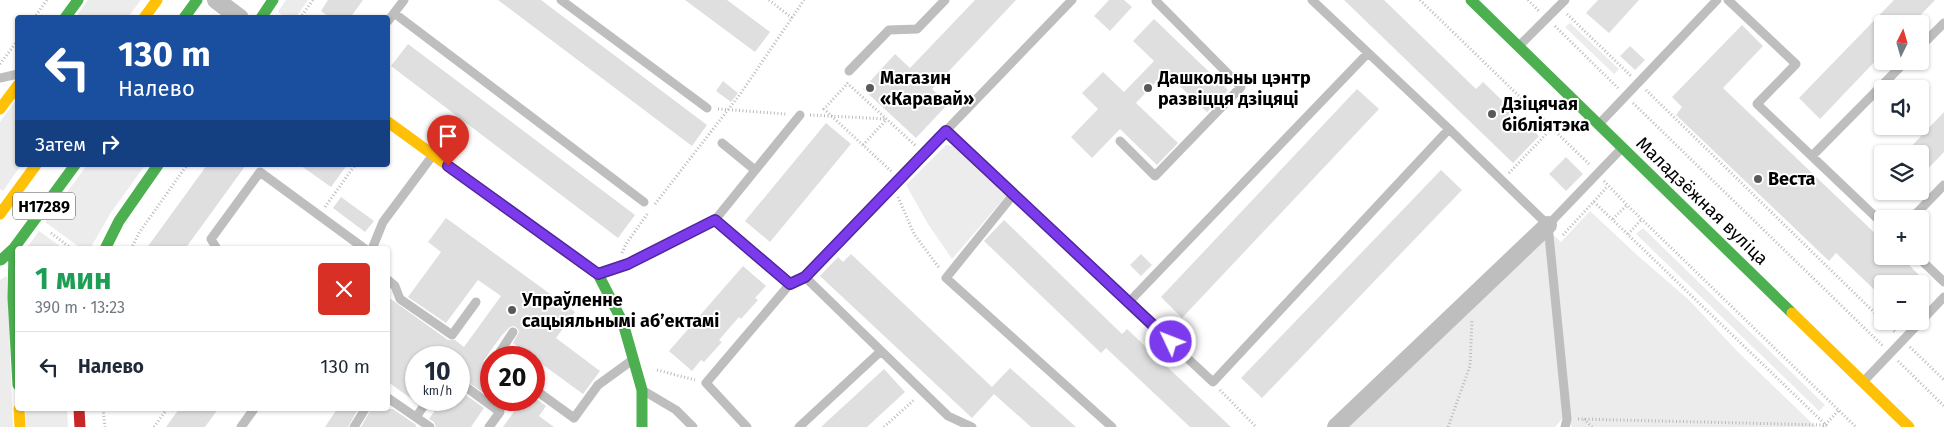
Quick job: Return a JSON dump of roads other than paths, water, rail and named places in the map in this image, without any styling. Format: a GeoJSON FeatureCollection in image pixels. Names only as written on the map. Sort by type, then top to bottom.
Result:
{"type":"FeatureCollection","features":[{"type":"Feature","properties":{"kind":"main road"},"geometry":{"type":"LineString","coordinates":[[67,15],[78,0]]}},
{"type":"Feature","properties":{"kind":"main road"},"geometry":{"type":"LineString","coordinates":[[146,15],[157,0]]}},
{"type":"Feature","properties":{"kind":"main road"},"geometry":{"type":"LineString","coordinates":[[186,15],[197,0]]}},
{"type":"Feature","properties":{"kind":"main road"},"geometry":{"type":"LineString","coordinates":[[263,15],[273,0]]}},
{"type":"Feature","properties":{"kind":"main road","name":"Маладзёжная вуліца"},"geometry":{"type":"LineString","coordinates":[[1471,0],[1909,427]]}},
{"type":"Feature","properties":{"kind":"main road"},"geometry":{"type":"LineString","coordinates":[[0,109],[15,89]]}},
{"type":"Feature","properties":{"kind":"main road"},"geometry":{"type":"LineString","coordinates":[[390,123],[598,274],[623,323],[642,390],[642,427]]}},
{"type":"Feature","properties":{"kind":"main road","name":"Н17289"},"geometry":{"type":"LineString","coordinates":[[0,214],[35,167]]}},
{"type":"Feature","properties":{"kind":"main road","name":"Н17289"},"geometry":{"type":"LineString","coordinates":[[15,246],[74,167]]}},
{"type":"Feature","properties":{"kind":"main road"},"geometry":{"type":"LineString","coordinates":[[107,246],[120,221],[157,167]]}},
{"type":"Feature","properties":{"kind":"main road"},"geometry":{"type":"LineString","coordinates":[[14,248],[13,298],[15,333]]}},
{"type":"Feature","properties":{"kind":"main road","name":"Н17289"},"geometry":{"type":"LineString","coordinates":[[0,261],[14,248]]}},
{"type":"Feature","properties":{"kind":"main road"},"geometry":{"type":"LineString","coordinates":[[19,411],[20,427]]}},
{"type":"Feature","properties":{"kind":"main road"},"geometry":{"type":"LineString","coordinates":[[79,411],[80,427]]}},
{"type":"Feature","properties":{"kind":"street"},"geometry":{"type":"LineString","coordinates":[[216,0],[236,15]]}},
{"type":"Feature","properties":{"kind":"street"},"geometry":{"type":"LineString","coordinates":[[1336,427],[1548,225]]}},
{"type":"Feature","properties":{"kind":"lane"},"geometry":{"type":"LineString","coordinates":[[390,18],[404,0]]}},
{"type":"Feature","properties":{"kind":"lane"},"geometry":{"type":"LineString","coordinates":[[561,0],[708,108]]}},
{"type":"Feature","properties":{"kind":"lane"},"geometry":{"type":"LineString","coordinates":[[848,71],[889,30],[917,29],[945,0]]}},
{"type":"Feature","properties":{"kind":"lane"},"geometry":{"type":"LineString","coordinates":[[747,427],[706,383],[790,284],[805,277],[1072,0]]}},
{"type":"Feature","properties":{"kind":"lane"},"geometry":{"type":"LineString","coordinates":[[1120,141],[1155,176],[1241,87],[1157,0]]}},
{"type":"Feature","properties":{"kind":"lane"},"geometry":{"type":"LineString","coordinates":[[1312,0],[1449,128],[1548,225],[1566,423]]}},
{"type":"Feature","properties":{"kind":"lane"},"geometry":{"type":"LineString","coordinates":[[1598,125],[1717,0]]}},
{"type":"Feature","properties":{"kind":"lane"},"geometry":{"type":"LineString","coordinates":[[1728,0],[1796,64],[1757,104],[1874,215]]}},
{"type":"Feature","properties":{"kind":"lane"},"geometry":{"type":"LineString","coordinates":[[1519,46],[1562,3]]}},
{"type":"Feature","properties":{"kind":"lane"},"geometry":{"type":"LineString","coordinates":[[394,13],[644,202]]}},
{"type":"Feature","properties":{"kind":"lane"},"geometry":{"type":"LineString","coordinates":[[1929,38],[1944,23]]}},
{"type":"Feature","properties":{"kind":"lane"},"geometry":{"type":"LineString","coordinates":[[1128,302],[1368,54]]}},
{"type":"Feature","properties":{"kind":"lane"},"geometry":{"type":"LineString","coordinates":[[1812,156],[1897,70]]}},
{"type":"Feature","properties":{"kind":"lane"},"geometry":{"type":"LineString","coordinates":[[0,78],[15,75]]}},
{"type":"Feature","properties":{"kind":"lane"},"geometry":{"type":"LineString","coordinates":[[598,274],[628,264],[715,220],[800,115]]}},
{"type":"Feature","properties":{"kind":"lane"},"geometry":{"type":"LineString","coordinates":[[946,131],[1213,382],[1449,128]]}},
{"type":"Feature","properties":{"kind":"lane"},"geometry":{"type":"LineString","coordinates":[[722,143],[755,170]]}},
{"type":"Feature","properties":{"kind":"lane"},"geometry":{"type":"LineString","coordinates":[[1548,225],[1622,148]]}},
{"type":"Feature","properties":{"kind":"lane"},"geometry":{"type":"LineString","coordinates":[[373,246],[383,222],[433,155]]}},
{"type":"Feature","properties":{"kind":"lane"},"geometry":{"type":"LineString","coordinates":[[215,246],[211,239],[260,172],[361,246]]}},
{"type":"Feature","properties":{"kind":"lane"},"geometry":{"type":"LineString","coordinates":[[1920,210],[1944,185]]}},
{"type":"Feature","properties":{"kind":"lane"},"geometry":{"type":"LineString","coordinates":[[1013,195],[946,278],[1112,427]]}},
{"type":"Feature","properties":{"kind":"lane"},"geometry":{"type":"LineString","coordinates":[[715,220],[790,284]]}},
{"type":"Feature","properties":{"kind":"lane"},"geometry":{"type":"LineString","coordinates":[[1926,265],[1944,282]]}},
{"type":"Feature","properties":{"kind":"lane"},"geometry":{"type":"LineString","coordinates":[[805,277],[948,416],[972,427]]}},
{"type":"Feature","properties":{"kind":"lane"},"geometry":{"type":"LineString","coordinates":[[390,282],[395,286],[400,299],[452,335],[476,302]]}},
{"type":"Feature","properties":{"kind":"lane"},"geometry":{"type":"LineString","coordinates":[[1863,382],[1944,298]]}},
{"type":"Feature","properties":{"kind":"lane"},"geometry":{"type":"LineString","coordinates":[[504,346],[513,332]]}},
{"type":"Feature","properties":{"kind":"lane"},"geometry":{"type":"LineString","coordinates":[[799,427],[881,351]]}},
{"type":"Feature","properties":{"kind":"lane"},"geometry":{"type":"LineString","coordinates":[[545,397],[574,418],[598,385],[633,359]]}},
{"type":"Feature","properties":{"kind":"lane"},"geometry":{"type":"LineString","coordinates":[[470,390],[500,412],[489,427]]}},
{"type":"Feature","properties":{"kind":"lane"},"geometry":{"type":"LineString","coordinates":[[642,390],[676,410],[693,427]]}},
{"type":"Feature","properties":{"kind":"lane"},"geometry":{"type":"LineString","coordinates":[[390,399],[430,427]]}},
{"type":"Feature","properties":{"kind":"lane"},"geometry":{"type":"LineString","coordinates":[[241,427],[253,411]]}},
{"type":"Feature","properties":{"kind":"lane"},"geometry":{"type":"LineString","coordinates":[[354,427],[364,411]]}},
{"type":"Feature","properties":{"kind":"lane"},"geometry":{"type":"LineString","coordinates":[[416,417],[420,411]]}},
{"type":"Feature","properties":{"kind":"place","name":"Магазин «Каравай»"},"geometry":{"type":"Point","coordinates":[870,88]}},
{"type":"Feature","properties":{"kind":"place","name":"Дашкольны цэнтр развіцця дзіцяці"},"geometry":{"type":"Point","coordinates":[1148,88]}},
{"type":"Feature","properties":{"kind":"place","name":"Дзіцячая бібліятэка"},"geometry":{"type":"Point","coordinates":[1492,114]}},
{"type":"Feature","properties":{"kind":"place","name":"Веста"},"geometry":{"type":"Point","coordinates":[1758,179]}},
{"type":"Feature","properties":{"kind":"place","name":"Упраўленне сацыяльнымі абʼектамі"},"geometry":{"type":"Point","coordinates":[512,310]}}]}
